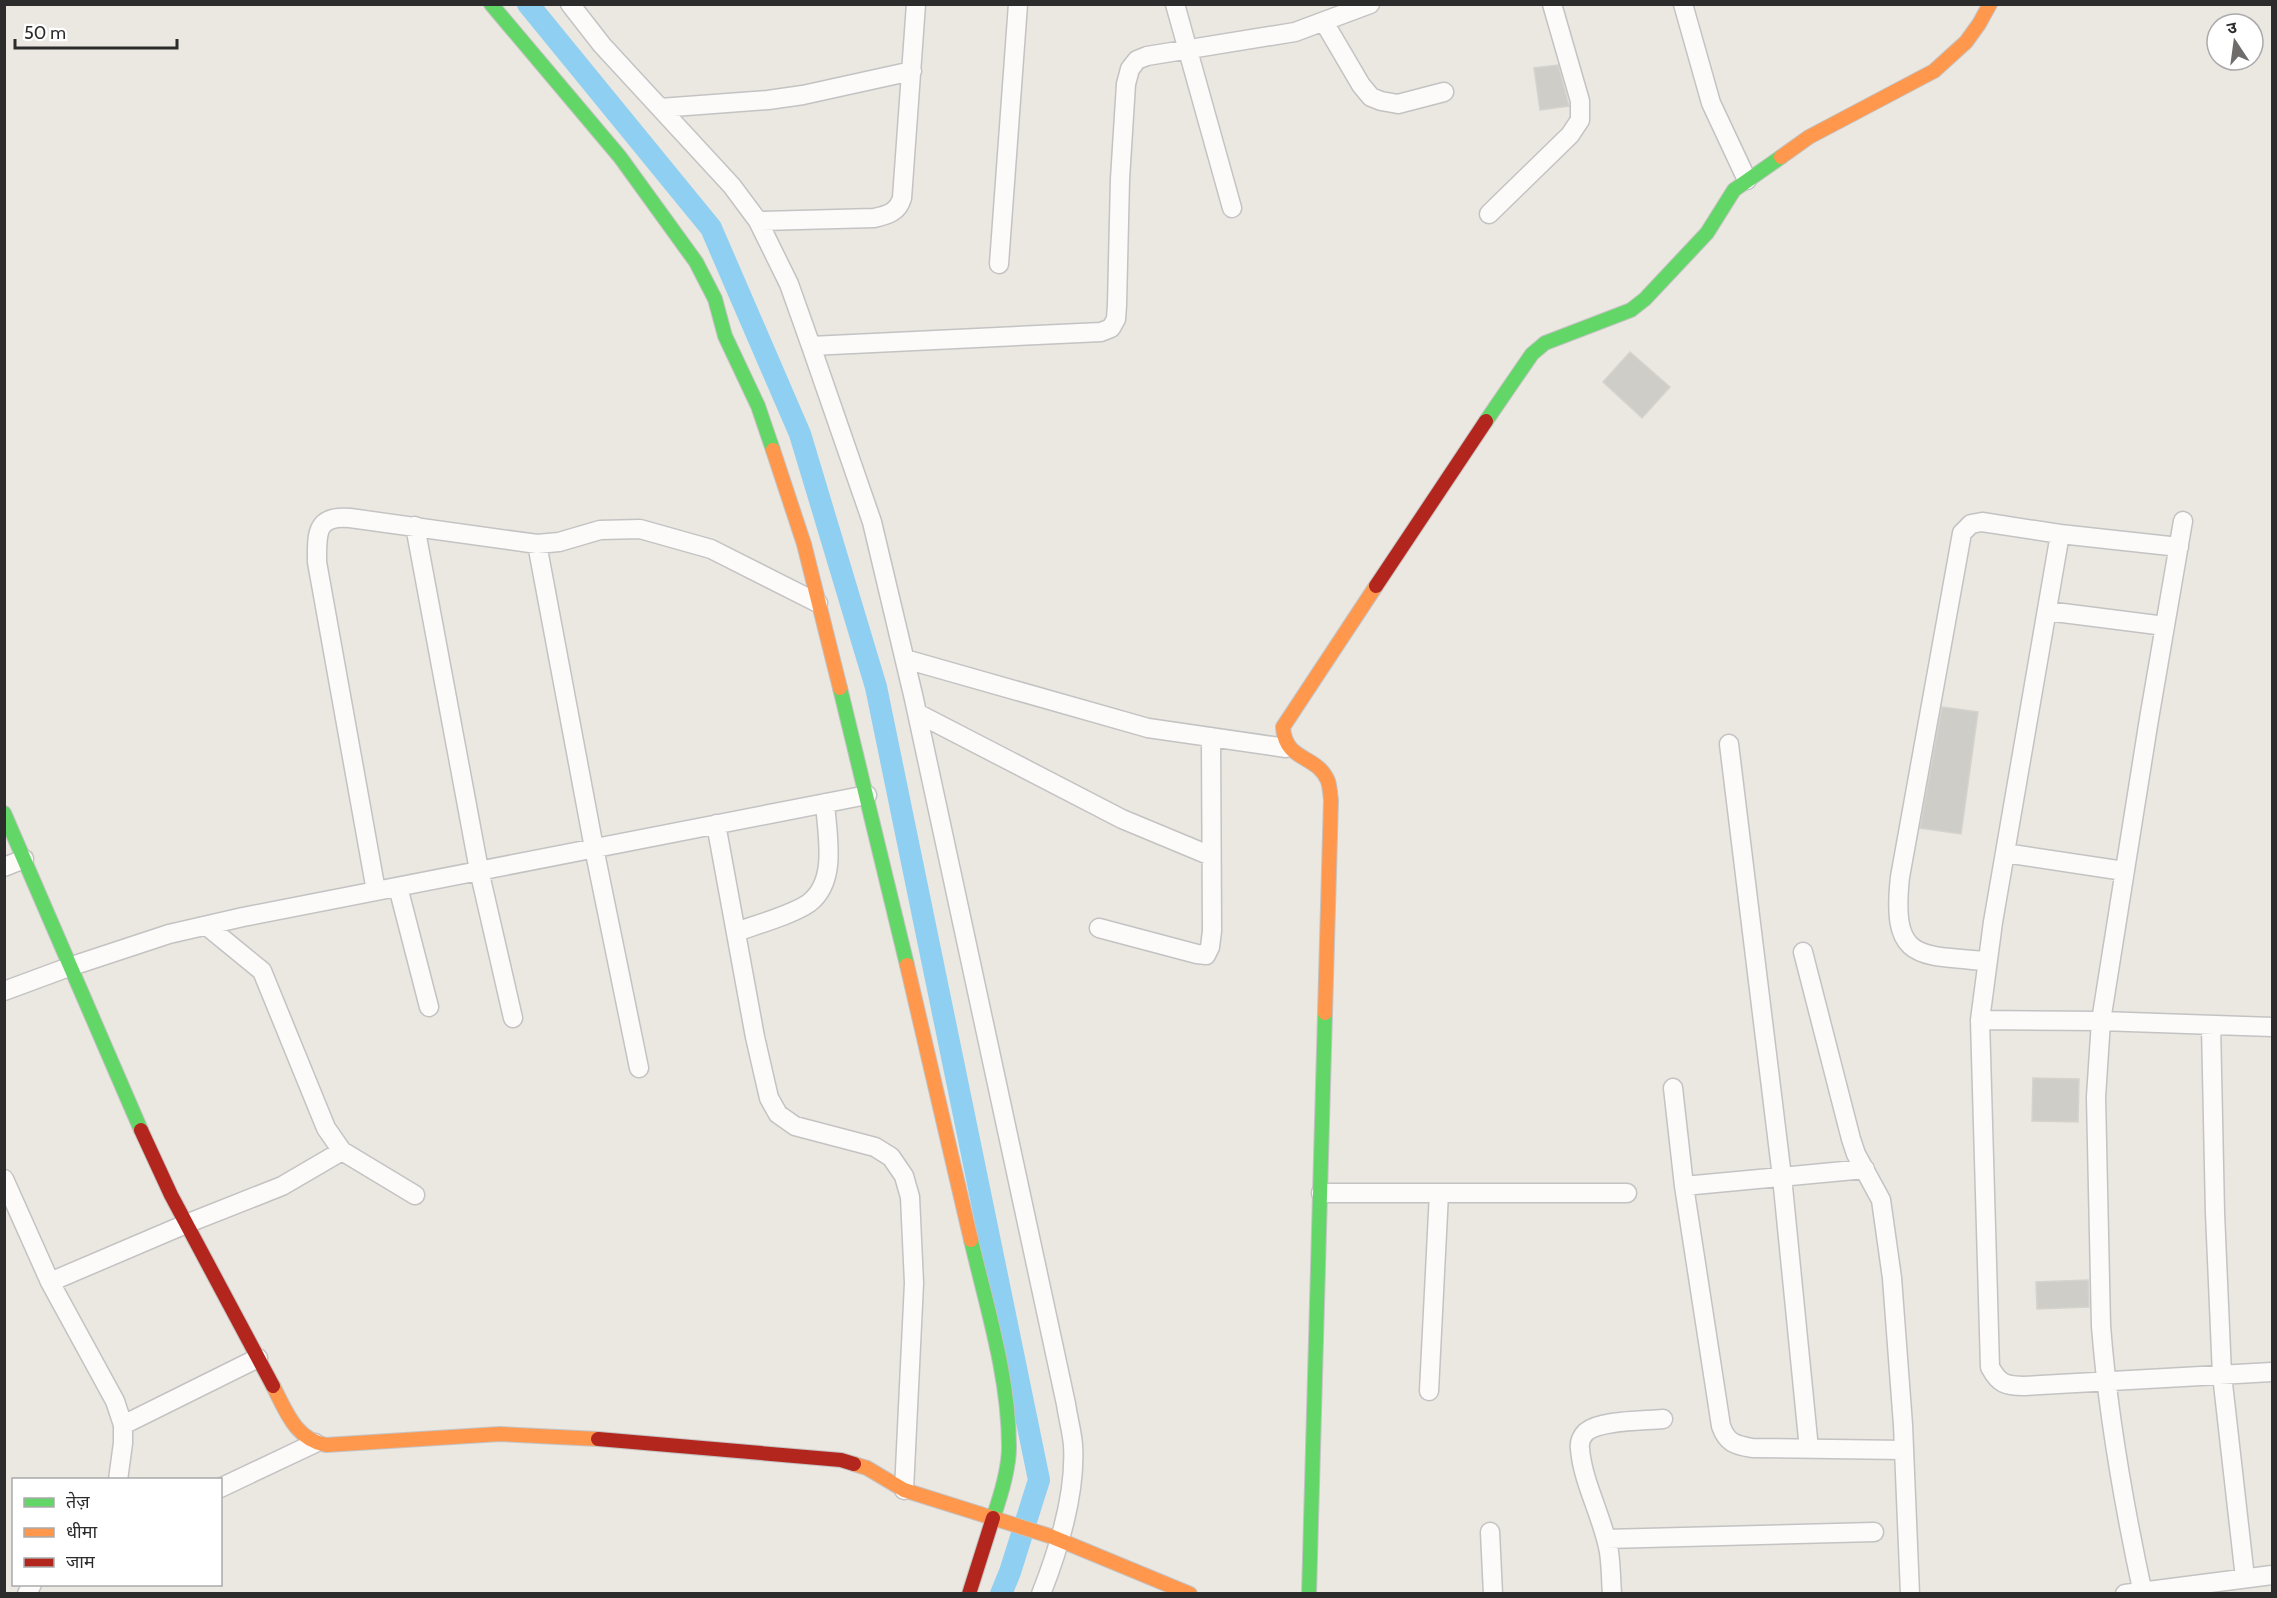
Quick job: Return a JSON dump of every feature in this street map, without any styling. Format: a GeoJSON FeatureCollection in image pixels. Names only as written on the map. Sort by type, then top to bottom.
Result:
{"type":"FeatureCollection","features":[{"type":"Feature","properties":{"kind":"street"},"geometry":{"type":"LineString","coordinates":[[491,4],[620,158],[675,230],[706,278],[715,299],[725,336],[758,406],[804,544],[867,795],[1005,1392],[1008,1449],[999,1502],[1000,1520],[969,1593]]}},
{"type":"Feature","properties":{"kind":"street"},"geometry":{"type":"LineString","coordinates":[[570,4],[602,45],[732,186],[758,221],[789,285],[872,522],[917,713],[1066,1404],[1073,1446],[1069,1499],[1054,1538],[1050,1571],[1041,1593]]}},
{"type":"Feature","properties":{"kind":"street"},"geometry":{"type":"LineString","coordinates":[[758,221],[874,218],[890,214],[900,207],[916,4]]}},
{"type":"Feature","properties":{"kind":"street"},"geometry":{"type":"LineString","coordinates":[[999,264],[1018,4]]}},
{"type":"Feature","properties":{"kind":"street"},"geometry":{"type":"LineString","coordinates":[[1175,4],[1232,208]]}},
{"type":"Feature","properties":{"kind":"street"},"geometry":{"type":"LineString","coordinates":[[811,346],[1101,332],[1111,328],[1116,319],[1117,305],[1126,84],[1130,69],[1137,60],[1147,56],[1295,32],[1370,4]]}},
{"type":"Feature","properties":{"kind":"street"},"geometry":{"type":"LineString","coordinates":[[1489,214],[1570,135],[1580,120],[1580,101],[1552,4]]}},
{"type":"Feature","properties":{"kind":"street"},"geometry":{"type":"LineString","coordinates":[[1683,4],[1711,103],[1747,180]]}},
{"type":"Feature","properties":{"kind":"street"},"geometry":{"type":"LineString","coordinates":[[1286,748],[1282,738],[1283,727],[1532,354],[1545,343],[1613,317],[1631,309],[1645,299],[1707,233],[1734,190],[1809,137],[1934,71],[1969,42],[1990,4]]}},
{"type":"Feature","properties":{"kind":"street"},"geometry":{"type":"LineString","coordinates":[[1323,22],[1361,85],[1371,97],[1398,104],[1444,92]]}},
{"type":"Feature","properties":{"kind":"street"},"geometry":{"type":"LineString","coordinates":[[660,108],[792,97],[912,71]]}},
{"type":"Feature","properties":{"kind":"street"},"geometry":{"type":"LineString","coordinates":[[376,891],[317,562],[317,539],[320,527],[335,517],[537,544],[559,542],[600,531],[640,529],[711,549],[819,603]]}},
{"type":"Feature","properties":{"kind":"street"},"geometry":{"type":"LineString","coordinates":[[2183,521],[2101,1021],[2096,1098],[2101,1326],[2137,1592],[2272,1575]]}},
{"type":"Feature","properties":{"kind":"street"},"geometry":{"type":"LineString","coordinates":[[1987,961],[1930,956],[1919,952],[1908,944],[1901,926],[1897,905],[1900,877],[1962,533],[1971,524],[1982,522],[2060,534],[2179,547]]}},
{"type":"Feature","properties":{"kind":"street"},"geometry":{"type":"LineString","coordinates":[[415,526],[479,870],[513,1018]]}},
{"type":"Feature","properties":{"kind":"street"},"geometry":{"type":"LineString","coordinates":[[2060,534],[1987,961],[1980,1020],[1990,1367],[1996,1379],[2005,1386],[2272,1372]]}},
{"type":"Feature","properties":{"kind":"street"},"geometry":{"type":"LineString","coordinates":[[537,544],[594,848],[639,1068]]}},
{"type":"Feature","properties":{"kind":"street"},"geometry":{"type":"LineString","coordinates":[[2047,610],[2165,626]]}},
{"type":"Feature","properties":{"kind":"street"},"geometry":{"type":"LineString","coordinates":[[905,659],[1148,728],[1286,748],[1321,770],[1328,780],[1331,800],[1322,1193],[1309,1593]]}},
{"type":"Feature","properties":{"kind":"street"},"geometry":{"type":"LineString","coordinates":[[917,713],[1122,819],[1211,856]]}},
{"type":"Feature","properties":{"kind":"street"},"geometry":{"type":"LineString","coordinates":[[1099,928],[1206,955],[1212,931],[1211,737]]}},
{"type":"Feature","properties":{"kind":"street"},"geometry":{"type":"LineString","coordinates":[[1729,744],[1782,1177],[1809,1449]]}},
{"type":"Feature","properties":{"kind":"street"},"geometry":{"type":"LineString","coordinates":[[4,991],[169,934],[479,870],[867,795]]}},
{"type":"Feature","properties":{"kind":"street"},"geometry":{"type":"LineString","coordinates":[[736,932],[808,903],[823,888],[828,854],[825,803]]}},
{"type":"Feature","properties":{"kind":"street"},"geometry":{"type":"LineString","coordinates":[[4,813],[69,967],[186,1224],[296,1429],[305,1438],[326,1445],[501,1434],[594,1439],[841,1460],[867,1468],[904,1490],[1054,1538],[1191,1593]]}},
{"type":"Feature","properties":{"kind":"street"},"geometry":{"type":"LineString","coordinates":[[716,824],[755,1037],[769,1098],[778,1114],[795,1126],[875,1147],[891,1157],[904,1176],[910,1197],[914,1283],[904,1490]]}},
{"type":"Feature","properties":{"kind":"street"},"geometry":{"type":"LineString","coordinates":[[2005,853],[2124,871]]}},
{"type":"Feature","properties":{"kind":"street"},"geometry":{"type":"LineString","coordinates":[[4,867],[24,859]]}},
{"type":"Feature","properties":{"kind":"street"},"geometry":{"type":"LineString","coordinates":[[398,887],[429,1007]]}},
{"type":"Feature","properties":{"kind":"street"},"geometry":{"type":"LineString","coordinates":[[207,926],[262,971],[326,1128],[342,1151],[414,1195]]}},
{"type":"Feature","properties":{"kind":"street"},"geometry":{"type":"LineString","coordinates":[[1803,952],[1851,1139],[1881,1200],[1893,1289],[1904,1450],[1910,1593]]}},
{"type":"Feature","properties":{"kind":"street"},"geometry":{"type":"LineString","coordinates":[[1980,1020],[2101,1021],[2272,1027]]}},
{"type":"Feature","properties":{"kind":"street"},"geometry":{"type":"LineString","coordinates":[[2211,1025],[2215,1213],[2222,1375],[2245,1578]]}},
{"type":"Feature","properties":{"kind":"street"},"geometry":{"type":"LineString","coordinates":[[1673,1089],[1684,1186],[1721,1426],[1725,1437],[1734,1445],[1752,1448],[1904,1450]]}},
{"type":"Feature","properties":{"kind":"street"},"geometry":{"type":"LineString","coordinates":[[50,1282],[282,1186],[342,1151]]}},
{"type":"Feature","properties":{"kind":"street"},"geometry":{"type":"LineString","coordinates":[[1684,1186],[1865,1169]]}},
{"type":"Feature","properties":{"kind":"street"},"geometry":{"type":"LineString","coordinates":[[4,1179],[50,1282],[115,1401],[123,1425],[118,1478]]}},
{"type":"Feature","properties":{"kind":"street"},"geometry":{"type":"LineString","coordinates":[[1322,1193],[1627,1193]]}},
{"type":"Feature","properties":{"kind":"street"},"geometry":{"type":"LineString","coordinates":[[1429,1392],[1439,1193]]}},
{"type":"Feature","properties":{"kind":"street"},"geometry":{"type":"LineString","coordinates":[[123,1425],[258,1358]]}},
{"type":"Feature","properties":{"kind":"street"},"geometry":{"type":"LineString","coordinates":[[1612,1593],[1606,1539],[1583,1464],[1581,1437],[1588,1430],[1607,1425],[1663,1419]]}},
{"type":"Feature","properties":{"kind":"street"},"geometry":{"type":"LineString","coordinates":[[222,1487],[315,1443]]}},
{"type":"Feature","properties":{"kind":"street"},"geometry":{"type":"LineString","coordinates":[[1490,1532],[1493,1593]]}},
{"type":"Feature","properties":{"kind":"street"},"geometry":{"type":"LineString","coordinates":[[1606,1539],[1874,1532]]}},
{"type":"Feature","properties":{"kind":"building"},"geometry":{"type":"Polygon","coordinates":[[[1558,65],[1569,106],[1540,110],[1534,68],[1558,65]]]}},
{"type":"Feature","properties":{"kind":"building"},"geometry":{"type":"Polygon","coordinates":[[[1630,352],[1670,387],[1642,418],[1603,382],[1630,352]]]}},
{"type":"Feature","properties":{"kind":"building"},"geometry":{"type":"Polygon","coordinates":[[[1942,707],[1978,712],[1961,834],[1920,828],[1942,707]]]}},
{"type":"Feature","properties":{"kind":"building"},"geometry":{"type":"Polygon","coordinates":[[[2033,1078],[2079,1079],[2078,1122],[2032,1121],[2033,1078]]]}},
{"type":"Feature","properties":{"kind":"building"},"geometry":{"type":"Polygon","coordinates":[[[2088,1280],[2089,1307],[2037,1309],[2036,1282],[2088,1280]]]}},
{"type":"Feature","properties":{"kind":"waterway"},"geometry":{"type":"LineString","coordinates":[[528,4],[711,228],[800,434],[876,687],[1039,1480],[1001,1594]]}},
{"type":"Feature","properties":{"kind":"traffic: fast"},"geometry":{"type":"LineString","coordinates":[[491,4],[620,157],[696,262],[715,299],[725,336],[758,406],[773,450]]}},
{"type":"Feature","properties":{"kind":"traffic: fast"},"geometry":{"type":"LineString","coordinates":[[1486,421],[1532,354],[1545,343],[1631,310],[1645,299],[1707,233],[1734,190],[1781,157]]}},
{"type":"Feature","properties":{"kind":"traffic: fast"},"geometry":{"type":"LineString","coordinates":[[840,688],[907,965]]}},
{"type":"Feature","properties":{"kind":"traffic: fast"},"geometry":{"type":"LineString","coordinates":[[4,813],[141,1130]]}},
{"type":"Feature","properties":{"kind":"traffic: fast"},"geometry":{"type":"LineString","coordinates":[[1309,1594],[1325,1013]]}},
{"type":"Feature","properties":{"kind":"traffic: fast"},"geometry":{"type":"LineString","coordinates":[[971,1240],[996,1343],[1008,1421],[1007,1464],[993,1518]]}},
{"type":"Feature","properties":{"kind":"traffic: slow"},"geometry":{"type":"LineString","coordinates":[[1781,157],[1809,137],[1934,71],[1966,42],[1990,4]]}},
{"type":"Feature","properties":{"kind":"traffic: slow"},"geometry":{"type":"LineString","coordinates":[[773,450],[804,544],[840,688]]}},
{"type":"Feature","properties":{"kind":"traffic: slow"},"geometry":{"type":"LineString","coordinates":[[1325,1013],[1330,788],[1323,772],[1289,746],[1283,727],[1376,586]]}},
{"type":"Feature","properties":{"kind":"traffic: slow"},"geometry":{"type":"LineString","coordinates":[[907,965],[971,1240]]}},
{"type":"Feature","properties":{"kind":"traffic: slow"},"geometry":{"type":"LineString","coordinates":[[273,1386],[287,1414],[299,1430],[306,1437],[326,1445],[500,1434],[598,1439]]}},
{"type":"Feature","properties":{"kind":"traffic: slow"},"geometry":{"type":"LineString","coordinates":[[854,1464],[867,1468],[904,1490],[1050,1536],[1190,1594]]}},
{"type":"Feature","properties":{"kind":"traffic: jam"},"geometry":{"type":"LineString","coordinates":[[1376,586],[1486,421]]}},
{"type":"Feature","properties":{"kind":"traffic: jam"},"geometry":{"type":"LineString","coordinates":[[141,1130],[171,1195],[273,1386]]}},
{"type":"Feature","properties":{"kind":"traffic: jam"},"geometry":{"type":"LineString","coordinates":[[598,1439],[841,1460],[854,1464]]}},
{"type":"Feature","properties":{"kind":"traffic: jam"},"geometry":{"type":"LineString","coordinates":[[969,1594],[993,1518]]}}]}
